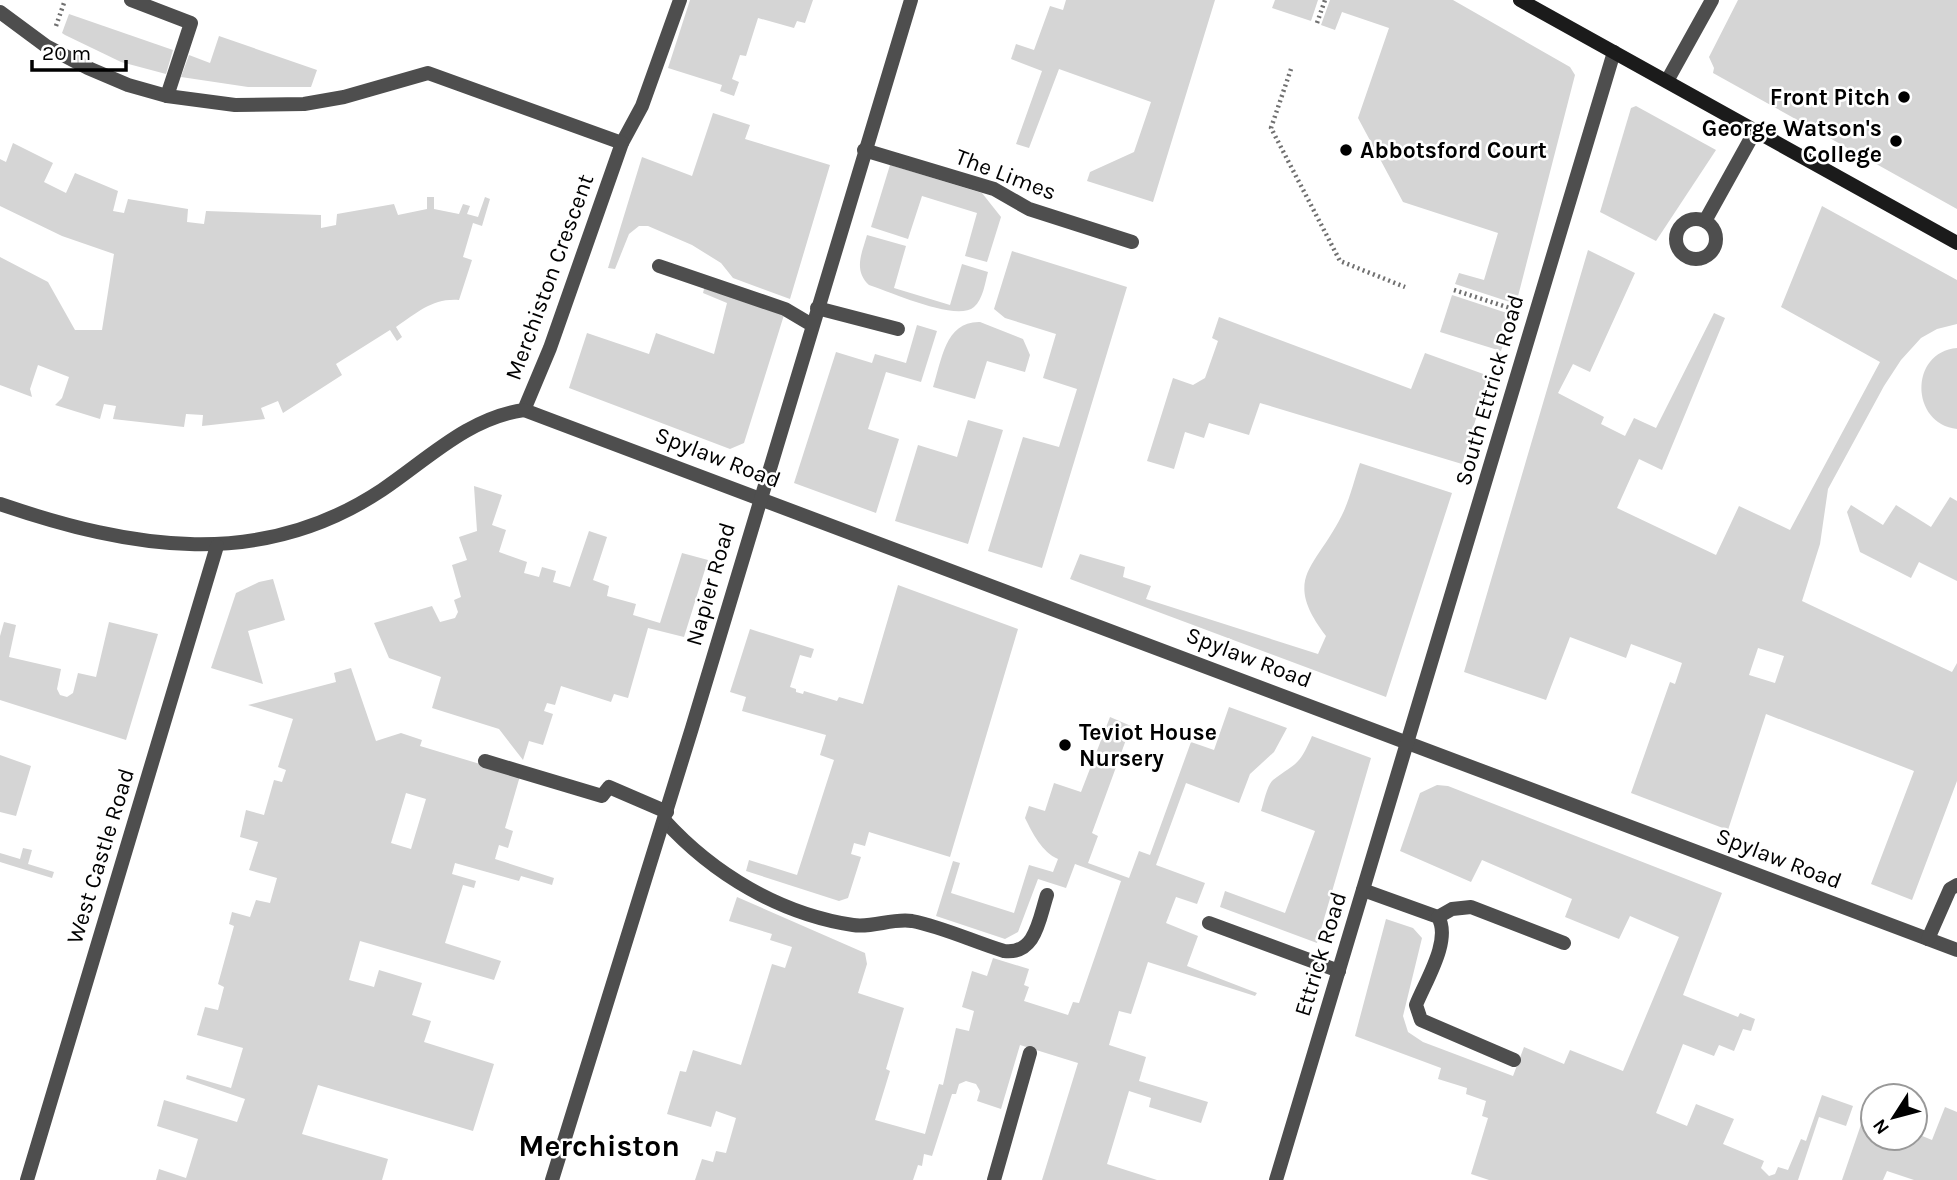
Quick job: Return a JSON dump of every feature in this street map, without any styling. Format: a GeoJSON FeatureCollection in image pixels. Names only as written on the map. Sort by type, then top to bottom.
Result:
{"type":"FeatureCollection","features":[{"type":"Feature","properties":{"kind":"street"},"geometry":{"type":"LineString","coordinates":[[131,0],[191,23],[167,96]]}},
{"type":"Feature","properties":{"kind":"street","name":"Merchiston Crescent"},"geometry":{"type":"LineString","coordinates":[[0,504],[117,534],[188,545],[217,546],[269,540],[326,520],[365,501],[483,420],[524,410],[550,348],[622,143],[642,106],[680,0]]}},
{"type":"Feature","properties":{"kind":"street","name":"Napier Road"},"geometry":{"type":"LineString","coordinates":[[552,1180],[665,816],[911,0]]}},
{"type":"Feature","properties":{"kind":"street"},"geometry":{"type":"LineString","coordinates":[[1520,0],[1957,243]]}},
{"type":"Feature","properties":{"kind":"street"},"geometry":{"type":"LineString","coordinates":[[1667,81],[1712,0]]}},
{"type":"Feature","properties":{"kind":"street"},"geometry":{"type":"LineString","coordinates":[[0,12],[46,46],[88,68],[128,85],[167,96],[235,105],[292,105],[344,97],[428,73],[622,143]]}},
{"type":"Feature","properties":{"kind":"street","name":"South Ettrick Road"},"geometry":{"type":"LineString","coordinates":[[1408,741],[1614,52]]}},
{"type":"Feature","properties":{"kind":"street"},"geometry":{"type":"LineString","coordinates":[[1705,221],[1755,131]]}},
{"type":"Feature","properties":{"kind":"street","name":"The Limes"},"geometry":{"type":"LineString","coordinates":[[864,150],[994,190],[1029,209],[1132,242]]}},
{"type":"Feature","properties":{"kind":"street"},"geometry":{"type":"LineString","coordinates":[[659,266],[785,309],[812,325]]}},
{"type":"Feature","properties":{"kind":"street"},"geometry":{"type":"LineString","coordinates":[[817,308],[898,330]]}},
{"type":"Feature","properties":{"kind":"street","name":"Spylaw Road"},"geometry":{"type":"LineString","coordinates":[[524,410],[1957,950]]}},
{"type":"Feature","properties":{"kind":"street","name":"West Castle Road"},"geometry":{"type":"LineString","coordinates":[[27,1180],[217,546]]}},
{"type":"Feature","properties":{"kind":"street","name":"Ettrick Road"},"geometry":{"type":"LineString","coordinates":[[1276,1180],[1408,741]]}},
{"type":"Feature","properties":{"kind":"street"},"geometry":{"type":"LineString","coordinates":[[485,761],[602,796],[610,787],[665,816],[684,843],[751,891],[797,909],[854,925],[912,921],[997,949],[1018,951],[1031,942],[1047,895]]}},
{"type":"Feature","properties":{"kind":"street"},"geometry":{"type":"LineString","coordinates":[[1928,939],[1950,888],[1957,885]]}},
{"type":"Feature","properties":{"kind":"street"},"geometry":{"type":"LineString","coordinates":[[1363,890],[1438,917],[1443,929],[1442,941],[1416,1005],[1418,1017],[1424,1023],[1514,1060]]}},
{"type":"Feature","properties":{"kind":"street"},"geometry":{"type":"LineString","coordinates":[[1438,917],[1452,909],[1471,907],[1564,943]]}},
{"type":"Feature","properties":{"kind":"street"},"geometry":{"type":"LineString","coordinates":[[1209,923],[1339,971]]}},
{"type":"Feature","properties":{"kind":"street"},"geometry":{"type":"LineString","coordinates":[[994,1180],[1030,1053]]}},
{"type":"Feature","properties":{"kind":"path"},"geometry":{"type":"LineString","coordinates":[[1317,23],[1325,0]]}},
{"type":"Feature","properties":{"kind":"path"},"geometry":{"type":"LineString","coordinates":[[1291,69],[1271,128],[1339,261],[1405,286]]}},
{"type":"Feature","properties":{"kind":"path"},"geometry":{"type":"LineString","coordinates":[[1454,290],[1514,309]]}},
{"type":"Feature","properties":{"kind":"shaded area"},"geometry":{"type":"Polygon","coordinates":[[[690,0],[813,0],[805,23],[797,21],[794,28],[758,18],[746,56],[740,55],[732,79],[739,82],[734,96],[720,91],[722,85],[668,68],[690,0]]]}},
{"type":"Feature","properties":{"kind":"shaded area"},"geometry":{"type":"Polygon","coordinates":[[[1066,0],[1215,0],[1153,202],[1087,181],[1090,172],[1134,152],[1151,102],[1059,69],[1029,148],[1016,144],[1042,71],[1011,59],[1016,44],[1034,50],[1050,6],[1063,10],[1066,0]]]}},
{"type":"Feature","properties":{"kind":"shaded area"},"geometry":{"type":"Polygon","coordinates":[[[1275,0],[1318,0],[1311,21],[1272,8],[1275,0]]]}},
{"type":"Feature","properties":{"kind":"shaded area"},"geometry":{"type":"Polygon","coordinates":[[[1330,0],[1453,0],[1570,67],[1575,75],[1516,304],[1455,284],[1459,273],[1484,280],[1498,233],[1403,202],[1358,118],[1389,28],[1342,12],[1335,30],[1321,25],[1330,0]]]}},
{"type":"Feature","properties":{"kind":"shaded area","name":"George Watson's College"},"geometry":{"type":"Polygon","coordinates":[[[1738,0],[1957,0],[1957,209],[1713,73],[1714,68],[1709,57],[1738,0]]]}},
{"type":"Feature","properties":{"kind":"shaded area"},"geometry":{"type":"Polygon","coordinates":[[[69,14],[173,50],[166,74],[121,62],[65,35],[62,33],[69,14]]]}},
{"type":"Feature","properties":{"kind":"shaded area"},"geometry":{"type":"Polygon","coordinates":[[[219,36],[317,70],[311,87],[248,87],[181,77],[189,55],[210,63],[219,36]]]}},
{"type":"Feature","properties":{"kind":"shaded area"},"geometry":{"type":"Polygon","coordinates":[[[1636,106],[1716,150],[1656,241],[1600,212],[1631,108],[1636,106]]]}},
{"type":"Feature","properties":{"kind":"shaded area"},"geometry":{"type":"Polygon","coordinates":[[[713,113],[750,125],[745,139],[830,165],[790,299],[733,278],[721,263],[692,245],[648,226],[639,226],[629,234],[615,269],[608,268],[642,157],[692,176],[713,113]]]}},
{"type":"Feature","properties":{"kind":"shaded area"},"geometry":{"type":"Polygon","coordinates":[[[13,143],[53,163],[44,182],[66,193],[75,173],[118,191],[113,211],[124,213],[128,199],[188,209],[187,222],[204,224],[206,211],[321,215],[321,228],[336,225],[337,214],[394,204],[398,215],[427,209],[427,197],[434,197],[434,209],[459,214],[463,204],[470,206],[467,214],[478,217],[485,197],[490,199],[482,226],[473,223],[463,257],[472,260],[459,300],[441,301],[426,307],[396,327],[402,337],[397,341],[390,330],[336,364],[342,375],[283,413],[278,401],[261,408],[265,419],[202,426],[203,415],[186,414],[184,427],[113,419],[116,406],[104,404],[100,419],[55,405],[62,398],[69,377],[38,365],[30,389],[32,397],[0,385],[0,257],[48,282],[75,330],[102,330],[114,254],[62,236],[0,206],[0,159],[6,162],[13,143]]]}},
{"type":"Feature","properties":{"kind":"shaded area"},"geometry":{"type":"Polygon","coordinates":[[[890,165],[982,193],[1001,217],[987,262],[965,256],[977,213],[922,196],[908,239],[871,227],[890,165]]]}},
{"type":"Feature","properties":{"kind":"shaded area"},"geometry":{"type":"Polygon","coordinates":[[[1822,206],[1957,280],[1957,324],[1937,329],[1921,338],[1901,360],[1828,489],[1820,544],[1802,601],[1952,672],[1957,663],[1957,781],[1912,900],[1871,884],[1914,771],[1766,714],[1728,830],[1631,793],[1670,682],[1675,684],[1682,663],[1631,644],[1626,658],[1570,637],[1546,700],[1464,672],[1588,250],[1635,273],[1590,372],[1573,364],[1558,393],[1604,417],[1601,424],[1625,436],[1634,418],[1656,428],[1714,313],[1725,318],[1662,470],[1639,459],[1617,508],[1716,555],[1739,506],[1790,530],[1880,362],[1781,307],[1822,206]],[[1758,648],[1749,675],[1775,683],[1784,656],[1758,648]]]}},
{"type":"Feature","properties":{"kind":"shaded area"},"geometry":{"type":"Polygon","coordinates":[[[867,235],[906,246],[894,288],[950,305],[962,264],[988,272],[980,300],[965,311],[953,311],[923,304],[869,285],[860,267],[867,235]]]}},
{"type":"Feature","properties":{"kind":"shaded area"},"geometry":{"type":"Polygon","coordinates":[[[1012,251],[1127,287],[1042,568],[988,551],[1023,437],[1059,447],[1077,389],[1043,378],[1056,334],[1005,318],[994,309],[1012,251]]]}},
{"type":"Feature","properties":{"kind":"shaded area"},"geometry":{"type":"Polygon","coordinates":[[[705,285],[784,315],[744,443],[730,449],[569,388],[587,333],[649,354],[656,333],[714,354],[727,303],[703,293],[705,285]]]}},
{"type":"Feature","properties":{"kind":"shaded area"},"geometry":{"type":"Polygon","coordinates":[[[1452,295],[1513,315],[1501,351],[1440,332],[1452,295]]]}},
{"type":"Feature","properties":{"kind":"shaded area"},"geometry":{"type":"Polygon","coordinates":[[[1219,317],[1411,389],[1425,353],[1489,376],[1462,464],[1260,403],[1249,435],[1209,423],[1204,438],[1185,432],[1174,469],[1147,461],[1173,378],[1193,385],[1205,378],[1218,341],[1212,338],[1219,317]]]}},
{"type":"Feature","properties":{"kind":"shaded area"},"geometry":{"type":"Polygon","coordinates":[[[980,322],[1023,339],[1030,355],[1025,372],[987,361],[975,399],[933,387],[952,335],[968,323],[980,322]]]}},
{"type":"Feature","properties":{"kind":"shaded area"},"geometry":{"type":"Polygon","coordinates":[[[917,325],[937,331],[921,382],[886,372],[868,429],[899,439],[876,513],[794,483],[836,352],[872,363],[875,354],[906,363],[917,325]]]}},
{"type":"Feature","properties":{"kind":"shaded area"},"geometry":{"type":"Polygon","coordinates":[[[1957,348],[1957,429],[1942,424],[1930,415],[1921,388],[1930,362],[1941,352],[1957,348]]]}},
{"type":"Feature","properties":{"kind":"shaded area"},"geometry":{"type":"Polygon","coordinates":[[[968,420],[1003,430],[968,544],[895,521],[918,445],[957,457],[968,420]]]}},
{"type":"Feature","properties":{"kind":"shaded area"},"geometry":{"type":"Polygon","coordinates":[[[1360,463],[1452,493],[1386,697],[1070,579],[1080,554],[1125,567],[1123,577],[1151,586],[1146,599],[1318,654],[1326,636],[1313,616],[1306,600],[1304,586],[1307,573],[1345,509],[1360,463]]]}},
{"type":"Feature","properties":{"kind":"shaded area"},"geometry":{"type":"Polygon","coordinates":[[[474,486],[502,495],[492,525],[506,530],[499,552],[527,562],[524,573],[539,577],[542,567],[556,571],[553,582],[570,587],[589,531],[607,537],[593,580],[609,586],[607,596],[636,604],[633,615],[660,623],[682,553],[708,560],[684,637],[648,628],[628,698],[614,694],[611,702],[561,686],[555,705],[547,703],[544,711],[553,714],[543,745],[529,741],[523,760],[499,729],[432,708],[441,677],[389,658],[374,623],[432,606],[440,622],[455,618],[458,612],[454,600],[461,597],[452,565],[467,560],[459,537],[477,531],[474,486]]]}},
{"type":"Feature","properties":{"kind":"shaded area"},"geometry":{"type":"Polygon","coordinates":[[[1950,497],[1957,501],[1957,581],[1919,562],[1911,578],[1860,552],[1847,512],[1851,505],[1883,525],[1896,505],[1931,527],[1950,497]]]}},
{"type":"Feature","properties":{"kind":"shaded area"},"geometry":{"type":"Polygon","coordinates":[[[273,579],[285,620],[248,631],[263,684],[211,668],[236,593],[259,582],[273,579]]]}},
{"type":"Feature","properties":{"kind":"shaded area"},"geometry":{"type":"Polygon","coordinates":[[[898,585],[1018,629],[950,857],[869,832],[865,846],[854,843],[851,854],[861,857],[848,898],[839,901],[746,871],[749,860],[797,875],[834,760],[820,755],[826,735],[742,711],[746,697],[730,692],[750,629],[814,649],[811,658],[800,655],[790,687],[796,689],[796,692],[803,694],[804,691],[837,701],[839,697],[863,704],[898,585]]]}},
{"type":"Feature","properties":{"kind":"shaded area"},"geometry":{"type":"Polygon","coordinates":[[[4,622],[16,625],[9,657],[61,669],[57,689],[60,695],[67,697],[73,693],[78,673],[96,677],[109,622],[158,634],[126,740],[0,700],[0,636],[4,622]]]}},
{"type":"Feature","properties":{"kind":"shaded area"},"geometry":{"type":"Polygon","coordinates":[[[351,668],[376,741],[401,733],[422,740],[420,746],[520,776],[505,828],[513,831],[508,848],[499,845],[495,859],[554,878],[552,885],[521,876],[519,881],[455,863],[452,874],[476,881],[474,888],[463,885],[445,943],[501,961],[494,980],[360,941],[349,980],[374,987],[379,970],[422,983],[412,1015],[431,1021],[424,1042],[494,1064],[473,1131],[318,1085],[302,1134],[388,1159],[382,1180],[156,1180],[159,1169],[186,1178],[198,1139],[157,1126],[164,1100],[237,1122],[245,1099],[186,1079],[187,1075],[231,1088],[243,1048],[197,1035],[205,1007],[218,1010],[224,987],[218,984],[234,926],[229,924],[232,912],[250,917],[256,900],[270,903],[277,878],[249,870],[258,842],[240,837],[246,810],[264,815],[274,780],[282,782],[286,770],[278,767],[293,719],[248,705],[336,682],[334,673],[351,668]],[[406,793],[391,843],[411,849],[426,799],[406,793]]]}},
{"type":"Feature","properties":{"kind":"shaded area"},"geometry":{"type":"Polygon","coordinates":[[[1229,707],[1287,728],[1274,752],[1250,774],[1239,803],[1186,783],[1156,865],[1205,883],[1197,904],[1176,897],[1166,923],[1198,936],[1187,966],[1257,993],[1255,996],[1148,962],[1131,1014],[1119,1011],[1109,1045],[1146,1057],[1139,1081],[1208,1102],[1201,1123],[1149,1107],[1151,1098],[1129,1091],[1107,1164],[1157,1180],[1042,1180],[1078,1063],[1020,1045],[1001,1109],[977,1101],[980,1091],[976,1084],[966,1081],[959,1084],[956,1094],[952,1094],[932,1156],[924,1154],[922,1166],[918,1165],[913,1180],[695,1180],[702,1159],[713,1162],[716,1151],[726,1153],[736,1118],[716,1111],[711,1127],[667,1114],[680,1071],[686,1072],[693,1050],[741,1065],[772,964],[785,968],[792,947],[770,940],[772,934],[729,921],[737,897],[865,953],[867,964],[858,993],[904,1008],[886,1069],[890,1071],[875,1120],[925,1134],[939,1084],[943,1085],[956,1028],[969,1031],[974,1011],[962,1007],[972,971],[987,976],[993,958],[1029,969],[1024,985],[1029,987],[1024,1001],[1068,1015],[1073,1002],[1079,1003],[1121,881],[1075,864],[1066,888],[1038,879],[1018,932],[1005,939],[936,916],[953,861],[960,863],[951,893],[1014,913],[1029,865],[1053,872],[1058,859],[1043,847],[1031,830],[1025,818],[1029,806],[1045,811],[1054,783],[1081,792],[1110,717],[1131,726],[1092,833],[1098,836],[1088,863],[1129,878],[1139,851],[1150,855],[1191,742],[1214,750],[1229,707]]]}},
{"type":"Feature","properties":{"kind":"shaded area"},"geometry":{"type":"Polygon","coordinates":[[[1312,736],[1371,758],[1317,943],[1220,907],[1225,891],[1285,913],[1315,831],[1261,811],[1271,782],[1297,762],[1312,736]]]}},
{"type":"Feature","properties":{"kind":"shaded area"},"geometry":{"type":"Polygon","coordinates":[[[0,755],[31,766],[16,816],[0,812],[0,755]]]}},
{"type":"Feature","properties":{"kind":"shaded area"},"geometry":{"type":"Polygon","coordinates":[[[1437,785],[1448,786],[1722,893],[1683,995],[1738,1017],[1740,1013],[1755,1019],[1751,1031],[1743,1029],[1734,1051],[1719,1045],[1714,1056],[1683,1044],[1656,1113],[1687,1126],[1696,1104],[1734,1119],[1723,1144],[1764,1161],[1761,1168],[1769,1176],[1775,1174],[1778,1167],[1788,1170],[1801,1139],[1806,1141],[1822,1095],[1853,1106],[1846,1126],[1819,1117],[1798,1180],[1489,1180],[1471,1174],[1488,1118],[1482,1116],[1486,1101],[1466,1094],[1467,1088],[1438,1079],[1441,1068],[1355,1036],[1386,919],[1413,928],[1422,938],[1403,1016],[1408,1032],[1423,1042],[1513,1076],[1524,1047],[1564,1064],[1570,1050],[1623,1071],[1679,937],[1630,916],[1619,939],[1565,917],[1572,899],[1482,860],[1471,882],[1400,851],[1420,793],[1437,785]]]}},
{"type":"Feature","properties":{"kind":"shaded area"},"geometry":{"type":"Polygon","coordinates":[[[23,848],[32,850],[28,864],[54,872],[52,878],[0,862],[0,853],[20,859],[23,848]]]}},
{"type":"Feature","properties":{"kind":"shaded area"},"geometry":{"type":"Polygon","coordinates":[[[1945,1107],[1957,1112],[1957,1180],[1914,1180],[1887,1171],[1883,1180],[1842,1180],[1859,1130],[1859,1152],[1929,1152],[1929,1139],[1932,1140],[1945,1107]]]}},
{"type":"Feature","properties":{"kind":"place","name":"Front Pitch"},"geometry":{"type":"Point","coordinates":[1904,97]}},
{"type":"Feature","properties":{"kind":"place","name":"George Watson's College"},"geometry":{"type":"Point","coordinates":[1896,141]}},
{"type":"Feature","properties":{"kind":"place","name":"Abbotsford Court"},"geometry":{"type":"Point","coordinates":[1346,150]}},
{"type":"Feature","properties":{"kind":"place","name":"Teviot House Nursery"},"geometry":{"type":"Point","coordinates":[1065,745]}},
{"type":"Feature","properties":{"kind":"district","name":"Merchiston"},"geometry":{"type":"Point","coordinates":[599,1146]}}]}
